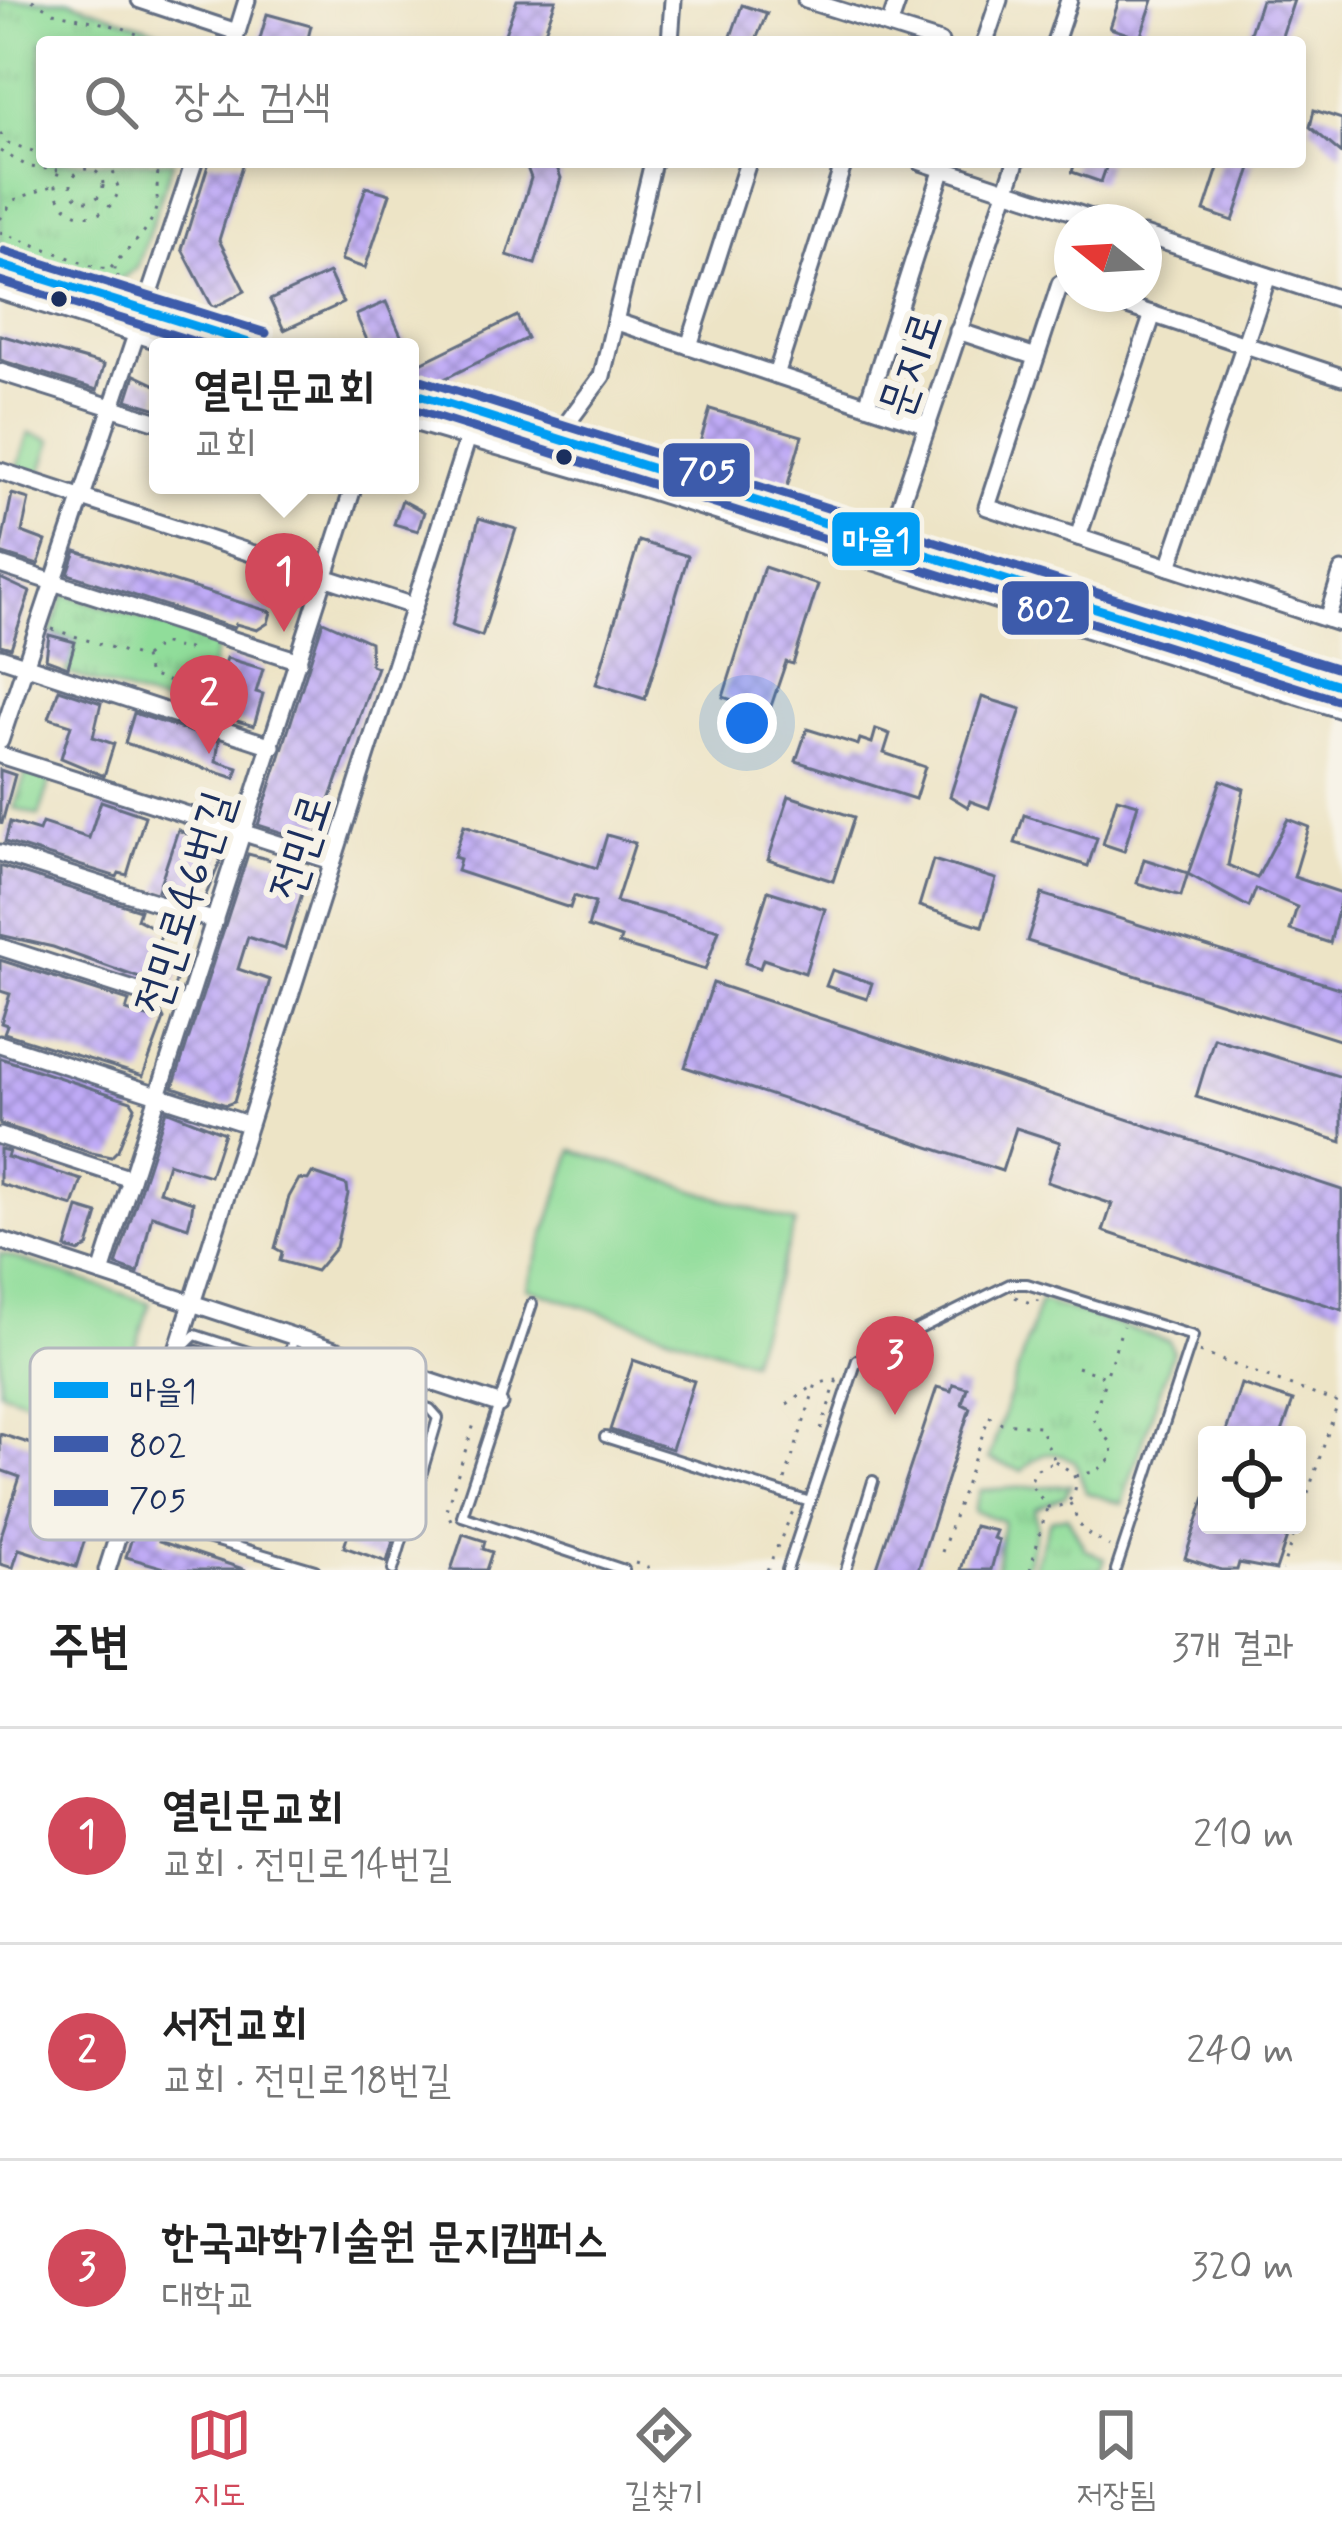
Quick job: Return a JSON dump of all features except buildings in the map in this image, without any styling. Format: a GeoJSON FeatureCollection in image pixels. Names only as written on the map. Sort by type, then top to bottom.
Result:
{"type":"FeatureCollection","features":[{"type":"Feature","properties":{"kind":"main road"},"geometry":{"type":"LineString","coordinates":[[0,265],[111,301],[171,338]]}},
{"type":"Feature","properties":{"kind":"main road"},"geometry":{"type":"LineString","coordinates":[[0,288],[220,338]]}},
{"type":"Feature","properties":{"kind":"main road"},"geometry":{"type":"LineString","coordinates":[[419,395],[557,436],[1342,706]]}},
{"type":"Feature","properties":{"kind":"main road"},"geometry":{"type":"LineString","coordinates":[[419,421],[1342,686]]}},
{"type":"Feature","properties":{"kind":"street"},"geometry":{"type":"LineString","coordinates":[[140,0],[232,36]]}},
{"type":"Feature","properties":{"kind":"street"},"geometry":{"type":"LineString","coordinates":[[235,36],[247,0]]}},
{"type":"Feature","properties":{"kind":"street"},"geometry":{"type":"LineString","coordinates":[[670,36],[673,0]]}},
{"type":"Feature","properties":{"kind":"street"},"geometry":{"type":"LineString","coordinates":[[806,0],[921,36]]}},
{"type":"Feature","properties":{"kind":"street"},"geometry":{"type":"LineString","coordinates":[[890,26],[898,0]]}},
{"type":"Feature","properties":{"kind":"street"},"geometry":{"type":"LineString","coordinates":[[987,36],[999,0]]}},
{"type":"Feature","properties":{"kind":"street"},"geometry":{"type":"LineString","coordinates":[[1057,36],[1069,0]]}},
{"type":"Feature","properties":{"kind":"street"},"geometry":{"type":"LineString","coordinates":[[0,741],[192,168]]}},
{"type":"Feature","properties":{"kind":"street"},"geometry":{"type":"LineString","coordinates":[[557,436],[602,376],[652,168]]}},
{"type":"Feature","properties":{"kind":"street"},"geometry":{"type":"LineString","coordinates":[[689,346],[746,168]]}},
{"type":"Feature","properties":{"kind":"street"},"geometry":{"type":"LineString","coordinates":[[776,375],[842,168]]}},
{"type":"Feature","properties":{"kind":"street"},"geometry":{"type":"LineString","coordinates":[[867,405],[943,168]]}},
{"type":"Feature","properties":{"kind":"street"},"geometry":{"type":"LineString","coordinates":[[949,168],[1054,206]]}},
{"type":"Feature","properties":{"kind":"street","name":"문지로"},"geometry":{"type":"LineString","coordinates":[[885,552],[1014,168]]}},
{"type":"Feature","properties":{"kind":"street"},"geometry":{"type":"LineString","coordinates":[[1162,241],[1342,300]]}},
{"type":"Feature","properties":{"kind":"street"},"geometry":{"type":"LineString","coordinates":[[1169,567],[1268,276]]}},
{"type":"Feature","properties":{"kind":"street"},"geometry":{"type":"LineString","coordinates":[[1054,302],[987,507],[1334,622],[1342,571]]}},
{"type":"Feature","properties":{"kind":"street"},"geometry":{"type":"LineString","coordinates":[[1147,312],[1342,377]]}},
{"type":"Feature","properties":{"kind":"street"},"geometry":{"type":"LineString","coordinates":[[1078,537],[1153,314]]}},
{"type":"Feature","properties":{"kind":"street"},"geometry":{"type":"LineString","coordinates":[[617,322],[927,425]]}},
{"type":"Feature","properties":{"kind":"street"},"geometry":{"type":"LineString","coordinates":[[958,331],[1036,357]]}},
{"type":"Feature","properties":{"kind":"street"},"geometry":{"type":"LineString","coordinates":[[0,372],[149,419]]}},
{"type":"Feature","properties":{"kind":"street","name":"전민로"},"geometry":{"type":"LineString","coordinates":[[176,1348],[476,412]]}},
{"type":"Feature","properties":{"kind":"street"},"geometry":{"type":"LineString","coordinates":[[0,471],[413,606]]}},
{"type":"Feature","properties":{"kind":"street","name":"전민로46번길"},"geometry":{"type":"LineString","coordinates":[[100,1273],[352,494]]}},
{"type":"Feature","properties":{"kind":"street"},"geometry":{"type":"LineString","coordinates":[[0,565],[299,661]]}},
{"type":"Feature","properties":{"kind":"street"},"geometry":{"type":"LineString","coordinates":[[0,657],[272,746]]}},
{"type":"Feature","properties":{"kind":"street"},"geometry":{"type":"LineString","coordinates":[[0,755],[332,861]]}},
{"type":"Feature","properties":{"kind":"street"},"geometry":{"type":"LineString","coordinates":[[0,853],[215,921]]}},
{"type":"Feature","properties":{"kind":"street"},"geometry":{"type":"LineString","coordinates":[[0,947],[187,1007]]}},
{"type":"Feature","properties":{"kind":"street"},"geometry":{"type":"LineString","coordinates":[[0,1044],[247,1124]]}},
{"type":"Feature","properties":{"kind":"street"},"geometry":{"type":"LineString","coordinates":[[0,1136],[131,1180]]}},
{"type":"Feature","properties":{"kind":"street"},"geometry":{"type":"LineString","coordinates":[[0,1240],[331,1348]]}},
{"type":"Feature","properties":{"kind":"street"},"geometry":{"type":"LineString","coordinates":[[426,1380],[499,1404]]}},
{"type":"Feature","properties":{"kind":"street","name":"전민로"},"geometry":{"type":"LineString","coordinates":[[107,1570],[116,1540]]}},
{"type":"Feature","properties":{"kind":"lane"},"geometry":{"type":"LineString","coordinates":[[787,1570],[857,1360],[1010,1284],[1027,1284],[1192,1336],[1116,1570]]}},
{"type":"Feature","properties":{"kind":"lane"},"geometry":{"type":"LineString","coordinates":[[532,1304],[462,1516],[624,1570]]}},
{"type":"Feature","properties":{"kind":"lane"},"geometry":{"type":"LineString","coordinates":[[183,1348],[195,1335],[236,1348]]}},
{"type":"Feature","properties":{"kind":"lane"},"geometry":{"type":"LineString","coordinates":[[291,1348],[295,1336]]}},
{"type":"Feature","properties":{"kind":"lane"},"geometry":{"type":"LineString","coordinates":[[426,1408],[438,1418],[426,1459]]}},
{"type":"Feature","properties":{"kind":"lane"},"geometry":{"type":"LineString","coordinates":[[605,1437],[810,1502]]}},
{"type":"Feature","properties":{"kind":"lane"},"geometry":{"type":"LineString","coordinates":[[846,1570],[873,1481]]}},
{"type":"Feature","properties":{"kind":"lane"},"geometry":{"type":"LineString","coordinates":[[214,1540],[315,1570]]}},
{"type":"Feature","properties":{"kind":"lane"},"geometry":{"type":"LineString","coordinates":[[393,1570],[402,1540]]}},
{"type":"Feature","properties":{"kind":"path"},"geometry":{"type":"LineString","coordinates":[[32,0],[53,12],[141,36]]}},
{"type":"Feature","properties":{"kind":"path"},"geometry":{"type":"LineString","coordinates":[[0,133],[8,143],[36,152]]}},
{"type":"Feature","properties":{"kind":"path"},"geometry":{"type":"LineString","coordinates":[[0,151],[36,168]]}},
{"type":"Feature","properties":{"kind":"path"},"geometry":{"type":"LineString","coordinates":[[39,168],[58,170],[55,185],[62,205],[92,217]]}},
{"type":"Feature","properties":{"kind":"path"},"geometry":{"type":"LineString","coordinates":[[92,217],[116,200],[119,180],[113,168]]}},
{"type":"Feature","properties":{"kind":"path"},"geometry":{"type":"LineString","coordinates":[[110,269],[131,252],[157,205],[154,184],[159,168]]}},
{"type":"Feature","properties":{"kind":"path"},"geometry":{"type":"LineString","coordinates":[[87,201],[100,194],[103,183],[88,169],[77,172],[71,186],[87,201],[92,217]]}},
{"type":"Feature","properties":{"kind":"path"},"geometry":{"type":"LineString","coordinates":[[0,219],[14,200],[55,185]]}},
{"type":"Feature","properties":{"kind":"path"},"geometry":{"type":"LineString","coordinates":[[0,232],[119,269],[111,301]]}},
{"type":"Feature","properties":{"kind":"path"},"geometry":{"type":"LineString","coordinates":[[39,626],[144,658]]}},
{"type":"Feature","properties":{"kind":"path"},"geometry":{"type":"LineString","coordinates":[[144,658],[161,643],[187,650],[194,628]]}},
{"type":"Feature","properties":{"kind":"path"},"geometry":{"type":"LineString","coordinates":[[144,658],[149,676],[172,683],[164,711]]}},
{"type":"Feature","properties":{"kind":"path"},"geometry":{"type":"LineString","coordinates":[[1004,1293],[1033,1304],[1040,1298]]}},
{"type":"Feature","properties":{"kind":"path"},"geometry":{"type":"LineString","coordinates":[[943,1552],[989,1416],[1002,1424],[1040,1426],[1055,1461],[1075,1476],[1096,1472],[1113,1457],[1112,1444],[1093,1419],[1124,1324],[1141,1329]]}},
{"type":"Feature","properties":{"kind":"path"},"geometry":{"type":"LineString","coordinates":[[1193,1367],[1200,1351],[1338,1403],[1282,1570]]}},
{"type":"Feature","properties":{"kind":"path"},"geometry":{"type":"LineString","coordinates":[[1077,1367],[1106,1377]]}},
{"type":"Feature","properties":{"kind":"path"},"geometry":{"type":"LineString","coordinates":[[787,1404],[816,1384],[837,1379]]}},
{"type":"Feature","properties":{"kind":"path"},"geometry":{"type":"LineString","coordinates":[[781,1493],[816,1384]]}},
{"type":"Feature","properties":{"kind":"path"},"geometry":{"type":"LineString","coordinates":[[1048,1507],[1030,1484],[1035,1470],[1055,1461]]}},
{"type":"Feature","properties":{"kind":"path"},"geometry":{"type":"LineString","coordinates":[[1075,1476],[1069,1501],[1083,1532],[1123,1550]]}},
{"type":"Feature","properties":{"kind":"path"},"geometry":{"type":"LineString","coordinates":[[1048,1507],[1069,1501]]}},
{"type":"Feature","properties":{"kind":"path"},"geometry":{"type":"LineString","coordinates":[[767,1570],[781,1529],[796,1507]]}},
{"type":"Feature","properties":{"kind":"path"},"geometry":{"type":"LineString","coordinates":[[1030,1570],[1048,1507]]}},
{"type":"Feature","properties":{"kind":"green space"},"geometry":{"type":"Polygon","coordinates":[[[0,0],[68,0],[173,36],[36,36],[36,168],[171,168],[137,268],[110,286],[0,251],[0,0]]]}},
{"type":"Feature","properties":{"kind":"green space"},"geometry":{"type":"Polygon","coordinates":[[[29,433],[52,440],[38,483],[15,476],[29,433]]]}},
{"type":"Feature","properties":{"kind":"green space"},"geometry":{"type":"Polygon","coordinates":[[[64,594],[219,643],[197,715],[66,673],[76,641],[51,633],[64,594]]]}},
{"type":"Feature","properties":{"kind":"green space"},"geometry":{"type":"Polygon","coordinates":[[[27,770],[51,779],[39,816],[14,808],[27,770]]]}},
{"type":"Feature","properties":{"kind":"green space"},"geometry":{"type":"Polygon","coordinates":[[[573,1150],[795,1223],[750,1361],[527,1288],[573,1150]]]}},
{"type":"Feature","properties":{"kind":"green space"},"geometry":{"type":"Polygon","coordinates":[[[0,1253],[150,1303],[135,1348],[30,1348],[30,1401],[0,1391],[0,1253]]]}},
{"type":"Feature","properties":{"kind":"green space"},"geometry":{"type":"Polygon","coordinates":[[[1040,1301],[1169,1341],[1173,1351],[1122,1504],[1086,1492],[1075,1461],[1067,1457],[1046,1454],[1022,1471],[989,1459],[1040,1301]]]}},
{"type":"Feature","properties":{"kind":"green space"},"geometry":{"type":"Polygon","coordinates":[[[1071,1485],[1065,1496],[1035,1509],[1037,1527],[1026,1570],[996,1570],[1003,1521],[974,1511],[980,1490],[1071,1485]]]}},
{"type":"Feature","properties":{"kind":"green space"},"geometry":{"type":"Polygon","coordinates":[[[1067,1516],[1085,1549],[1105,1559],[1101,1570],[1033,1570],[1050,1520],[1067,1516]]]}},
{"type":"Feature","properties":{"kind":"transit line","name":"705"},"geometry":{"type":"LineString","coordinates":[[4,251],[266,333]]}},
{"type":"Feature","properties":{"kind":"transit line","name":"마을1"},"geometry":{"type":"LineString","coordinates":[[0,265],[233,338]]}},
{"type":"Feature","properties":{"kind":"transit line","name":"802"},"geometry":{"type":"LineString","coordinates":[[0,281],[183,338]]}},
{"type":"Feature","properties":{"kind":"transit line","name":"705"},"geometry":{"type":"LineString","coordinates":[[419,379],[1342,670]]}},
{"type":"Feature","properties":{"kind":"transit line","name":"마을1"},"geometry":{"type":"LineString","coordinates":[[419,395],[1342,686]]}},
{"type":"Feature","properties":{"kind":"transit line","name":"802"},"geometry":{"type":"LineString","coordinates":[[419,411],[1337,700]]}},
{"type":"Feature","properties":{"kind":"place","name":"열린문교회"},"geometry":{"type":"Point","coordinates":[284,632]}},
{"type":"Feature","properties":{"kind":"place","name":"서전교회"},"geometry":{"type":"Point","coordinates":[209,754]}},
{"type":"Feature","properties":{"kind":"place","name":"한국과학기술원 문지캠퍼스"},"geometry":{"type":"Point","coordinates":[895,1415]}}]}
